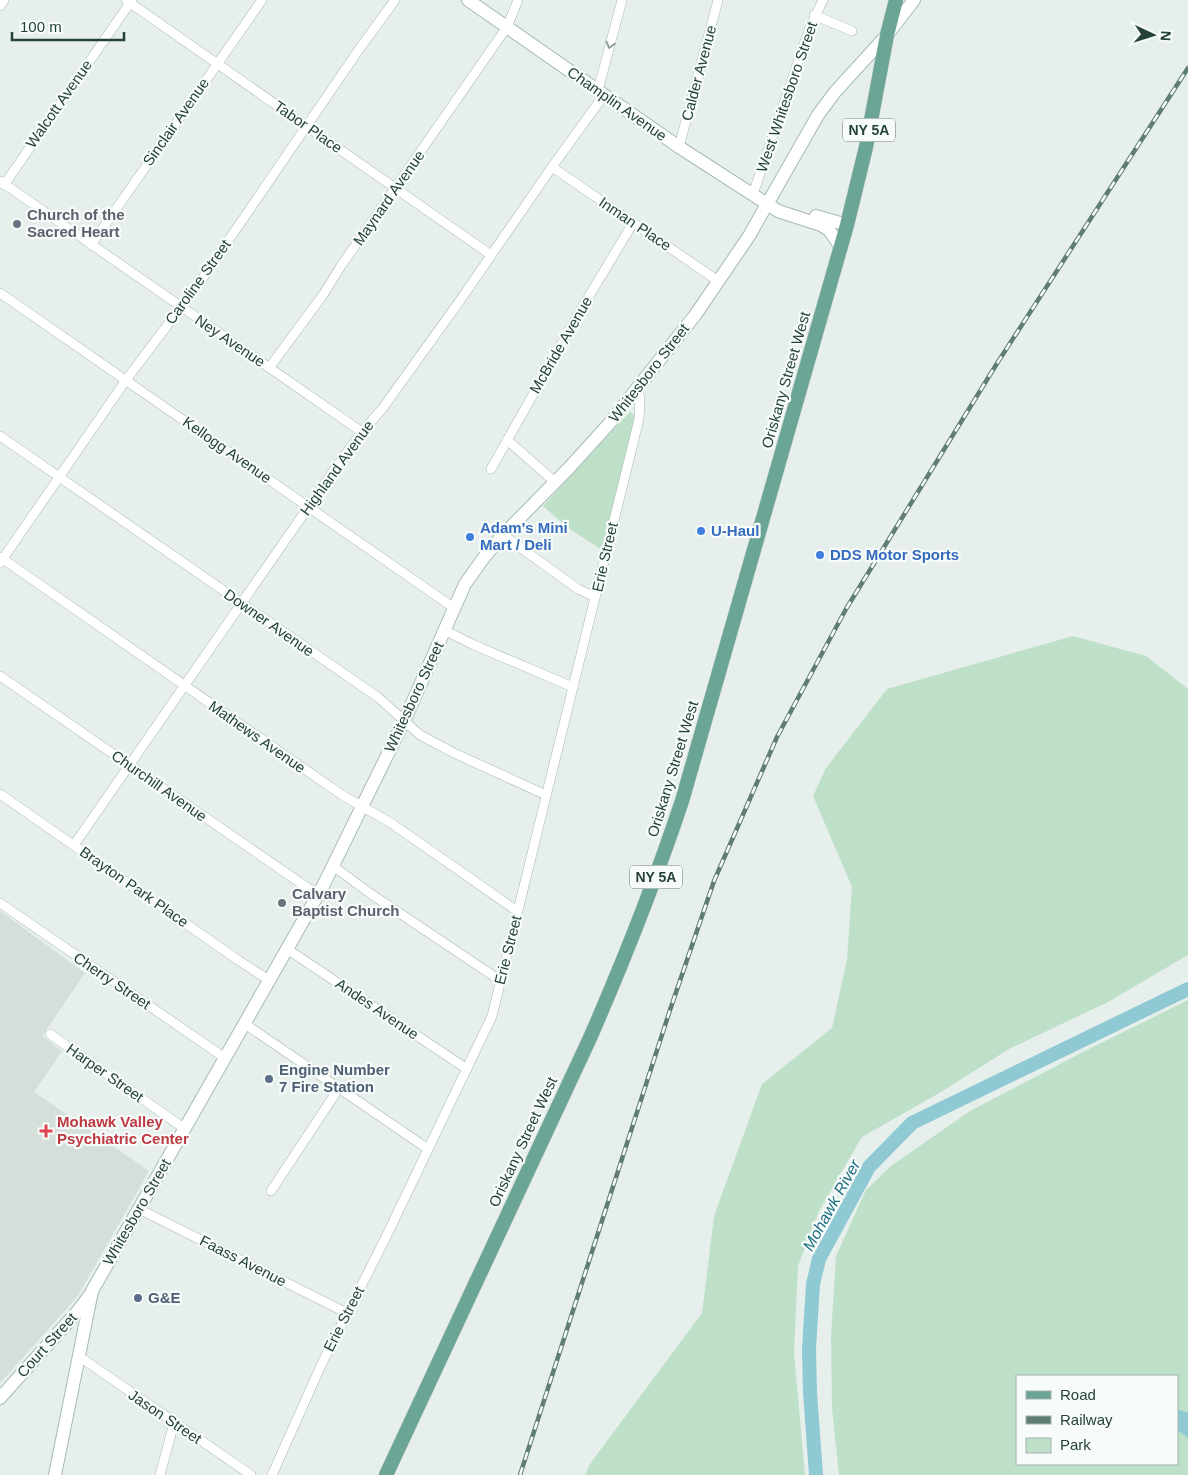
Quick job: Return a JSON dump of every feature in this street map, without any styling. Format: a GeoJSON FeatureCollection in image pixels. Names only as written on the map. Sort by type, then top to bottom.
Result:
{"type":"FeatureCollection","features":[{"type":"Feature","properties":{"kind":"main road","name":"NY 5A"},"geometry":{"type":"LineString","coordinates":[[887,35],[896,0]]}},
{"type":"Feature","properties":{"kind":"main road","name":"Oriskany Street West"},"geometry":{"type":"LineString","coordinates":[[386,1475],[590,1038],[616,979],[655,879],[682,801],[847,225],[866,147],[887,35]]}},
{"type":"Feature","properties":{"kind":"street"},"geometry":{"type":"LineString","coordinates":[[0,6],[4,0]]}},
{"type":"Feature","properties":{"kind":"street","name":"Sinclair Avenue"},"geometry":{"type":"LineString","coordinates":[[91,245],[262,0]]}},
{"type":"Feature","properties":{"kind":"street","name":"Caroline Street"},"geometry":{"type":"LineString","coordinates":[[1,560],[126,380],[200,282],[395,0]]}},
{"type":"Feature","properties":{"kind":"street","name":"Champlin Avenue"},"geometry":{"type":"LineString","coordinates":[[468,0],[679,146],[778,211],[821,225],[829,230],[840,247]]}},
{"type":"Feature","properties":{"kind":"street","name":"Maynard Avenue"},"geometry":{"type":"LineString","coordinates":[[269,368],[323,295],[341,266],[507,27],[518,0]]}},
{"type":"Feature","properties":{"kind":"street"},"geometry":{"type":"LineString","coordinates":[[601,92],[622,0]]}},
{"type":"Feature","properties":{"kind":"street","name":"Calder Avenue"},"geometry":{"type":"LineString","coordinates":[[679,146],[718,0]]}},
{"type":"Feature","properties":{"kind":"street","name":"West Whitesboro Street"},"geometry":{"type":"LineString","coordinates":[[753,194],[814,15],[823,0]]}},
{"type":"Feature","properties":{"kind":"street","name":"Whitesboro Street"},"geometry":{"type":"LineString","coordinates":[[55,1475],[92,1291],[318,896],[405,720],[465,584],[503,535],[608,426],[696,314],[749,236],[818,115],[835,92],[887,35],[914,0]]}},
{"type":"Feature","properties":{"kind":"street","name":"Tabor Place"},"geometry":{"type":"LineString","coordinates":[[129,1],[490,255]]}},
{"type":"Feature","properties":{"kind":"street","name":"Walcott Avenue"},"geometry":{"type":"LineString","coordinates":[[2,183],[129,1]]}},
{"type":"Feature","properties":{"kind":"street"},"geometry":{"type":"LineString","coordinates":[[814,15],[852,31]]}},
{"type":"Feature","properties":{"kind":"street","name":"Highland Avenue"},"geometry":{"type":"LineString","coordinates":[[74,845],[308,507],[362,432],[382,409],[461,299],[601,92]]}},
{"type":"Feature","properties":{"kind":"street","name":"Inman Place"},"geometry":{"type":"LineString","coordinates":[[552,167],[718,282]]}},
{"type":"Feature","properties":{"kind":"street","name":"Ney Avenue"},"geometry":{"type":"LineString","coordinates":[[2,183],[362,432]]}},
{"type":"Feature","properties":{"kind":"street","name":"Champlin Avenue"},"geometry":{"type":"LineString","coordinates":[[768,204],[782,205],[847,225]]}},
{"type":"Feature","properties":{"kind":"street","name":"McBride Avenue"},"geometry":{"type":"LineString","coordinates":[[491,469],[582,306],[633,223]]}},
{"type":"Feature","properties":{"kind":"street","name":"Kellogg Avenue"},"geometry":{"type":"LineString","coordinates":[[0,293],[454,608]]}},
{"type":"Feature","properties":{"kind":"street","name":"Erie Street"},"geometry":{"type":"LineString","coordinates":[[272,1475],[323,1361],[384,1241],[492,1016],[639,419],[640,399],[638,389]]}},
{"type":"Feature","properties":{"kind":"street","name":"Downer Avenue"},"geometry":{"type":"LineString","coordinates":[[0,436],[379,698],[420,735],[454,753],[546,795]]}},
{"type":"Feature","properties":{"kind":"street"},"geometry":{"type":"LineString","coordinates":[[507,440],[555,482]]}},
{"type":"Feature","properties":{"kind":"street"},"geometry":{"type":"LineString","coordinates":[[503,535],[578,589],[595,597]]}},
{"type":"Feature","properties":{"kind":"street","name":"Mathews Avenue"},"geometry":{"type":"LineString","coordinates":[[1,560],[342,795],[391,823],[517,911]]}},
{"type":"Feature","properties":{"kind":"street"},"geometry":{"type":"LineString","coordinates":[[444,630],[474,645],[573,687]]}},
{"type":"Feature","properties":{"kind":"street","name":"Churchill Avenue"},"geometry":{"type":"LineString","coordinates":[[0,676],[318,896]]}},
{"type":"Feature","properties":{"kind":"street","name":"Brayton Park Place"},"geometry":{"type":"LineString","coordinates":[[0,794],[269,980]]}},
{"type":"Feature","properties":{"kind":"street"},"geometry":{"type":"LineString","coordinates":[[333,866],[371,894],[501,981]]}},
{"type":"Feature","properties":{"kind":"street","name":"Cherry Street"},"geometry":{"type":"LineString","coordinates":[[0,902],[225,1058]]}},
{"type":"Feature","properties":{"kind":"street","name":"Andes Avenue"},"geometry":{"type":"LineString","coordinates":[[287,949],[466,1068]]}},
{"type":"Feature","properties":{"kind":"street"},"geometry":{"type":"LineString","coordinates":[[245,1024],[428,1149]]}},
{"type":"Feature","properties":{"kind":"street","name":"Harper Street"},"geometry":{"type":"LineString","coordinates":[[50,1034],[185,1130]]}},
{"type":"Feature","properties":{"kind":"street"},"geometry":{"type":"LineString","coordinates":[[271,1191],[339,1088]]}},
{"type":"Feature","properties":{"kind":"street","name":"Faass Avenue"},"geometry":{"type":"LineString","coordinates":[[139,1209],[347,1313]]}},
{"type":"Feature","properties":{"kind":"street","name":"Court Street"},"geometry":{"type":"LineString","coordinates":[[0,1398],[77,1312],[92,1291]]}},
{"type":"Feature","properties":{"kind":"street","name":"Jason Street"},"geometry":{"type":"LineString","coordinates":[[80,1357],[251,1475]]}},
{"type":"Feature","properties":{"kind":"street"},"geometry":{"type":"LineString","coordinates":[[160,1475],[174,1423]]}},
{"type":"Feature","properties":{"kind":"shaded area","name":"Mohawk Valley Psychiatric Center"},"geometry":{"type":"Polygon","coordinates":[[[0,911],[85,973],[42,1036],[62,1051],[34,1092],[149,1171],[77,1297],[0,1383],[0,911]]]}},
{"type":"Feature","properties":{"kind":"green space"},"geometry":{"type":"Polygon","coordinates":[[[630,412],[635,416],[602,550],[567,527],[543,506],[630,412]]]}},
{"type":"Feature","properties":{"kind":"green space"},"geometry":{"type":"Polygon","coordinates":[[[1073,636],[1146,656],[1188,689],[1188,955],[1108,1002],[1009,1049],[941,1092],[862,1137],[819,1211],[798,1266],[794,1352],[805,1475],[585,1475],[590,1464],[702,1313],[714,1216],[762,1084],[832,1028],[847,959],[852,887],[813,796],[826,768],[887,689],[1073,636]]]}},
{"type":"Feature","properties":{"kind":"green space"},"geometry":{"type":"Polygon","coordinates":[[[1188,1000],[1188,1475],[839,1475],[832,1408],[831,1337],[836,1256],[866,1190],[891,1166],[970,1111],[1188,1000]]]}},
{"type":"Feature","properties":{"kind":"water"},"geometry":{"type":"Polygon","coordinates":[[[1178,1409],[1188,1413],[1188,1438],[1178,1431],[1178,1409]]]}},
{"type":"Feature","properties":{"kind":"waterway","name":"Mohawk River"},"geometry":{"type":"LineString","coordinates":[[816,1475],[809,1349],[813,1284],[819,1259],[869,1167],[912,1123],[1188,989]]}},
{"type":"Feature","properties":{"kind":"railway"},"geometry":{"type":"LineString","coordinates":[[520,1475],[670,1010],[714,881],[777,737],[846,609],[996,365],[1188,68]]}},
{"type":"Feature","properties":{"kind":"place","name":"Church of the Sacred Heart"},"geometry":{"type":"Point","coordinates":[17,224]}},
{"type":"Feature","properties":{"kind":"place","name":"U-Haul"},"geometry":{"type":"Point","coordinates":[701,531]}},
{"type":"Feature","properties":{"kind":"place","name":"Adam's Mini Mart / Deli"},"geometry":{"type":"Point","coordinates":[470,537]}},
{"type":"Feature","properties":{"kind":"place","name":"DDS Motor Sports"},"geometry":{"type":"Point","coordinates":[820,555]}},
{"type":"Feature","properties":{"kind":"place","name":"Calvary Baptist Church"},"geometry":{"type":"Point","coordinates":[282,903]}},
{"type":"Feature","properties":{"kind":"place","name":"Engine Number 7 Fire Station"},"geometry":{"type":"Point","coordinates":[269,1079]}},
{"type":"Feature","properties":{"kind":"place","name":"Mohawk Valley Psychiatric Center"},"geometry":{"type":"Point","coordinates":[46,1131]}},
{"type":"Feature","properties":{"kind":"place","name":"G&E"},"geometry":{"type":"Point","coordinates":[138,1298]}}]}
